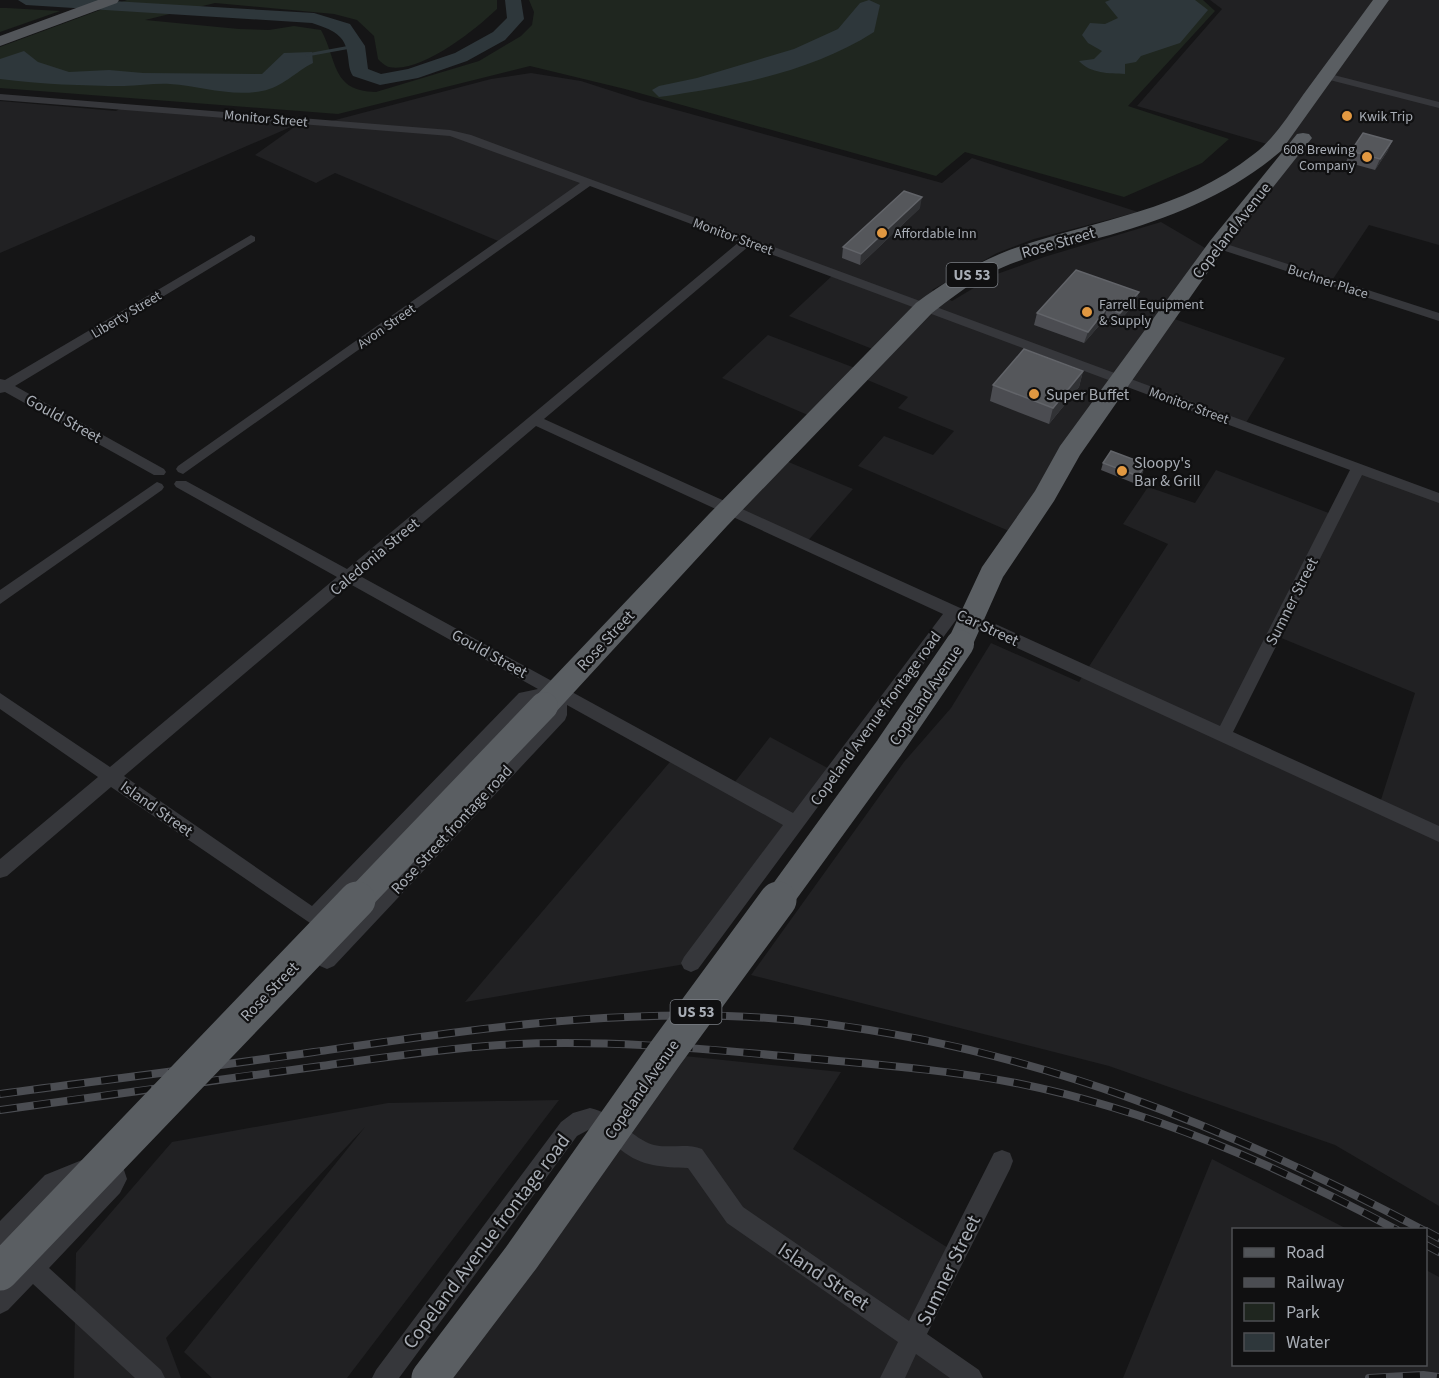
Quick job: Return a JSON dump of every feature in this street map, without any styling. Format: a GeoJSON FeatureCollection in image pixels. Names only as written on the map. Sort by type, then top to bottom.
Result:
{"type":"FeatureCollection","features":[{"type":"Feature","properties":{"kind":"highway","name":"US 53"},"geometry":{"type":"LineString","coordinates":[[1381,28],[1389,1]]}},
{"type":"Feature","properties":{"kind":"highway","name":"US 53"},"geometry":{"type":"LineString","coordinates":[[1326,76],[1389,1]]}},
{"type":"Feature","properties":{"kind":"highway"},"geometry":{"type":"LineString","coordinates":[[1331,99],[1356,65]]}},
{"type":"Feature","properties":{"kind":"highway","name":"Rose Street"},"geometry":{"type":"LineString","coordinates":[[16,1270],[550,698],[924,308],[944,291],[997,261],[1163,212],[1202,196],[1253,165],[1274,147],[1326,76]]}},
{"type":"Feature","properties":{"kind":"highway","name":"Copeland Avenue"},"geometry":{"type":"LineString","coordinates":[[430,1378],[473,1325],[665,1054],[914,713],[991,574],[1046,495],[1069,452],[1217,245],[1311,126]]}},
{"type":"Feature","properties":{"kind":"main road"},"geometry":{"type":"LineString","coordinates":[[0,41],[112,0]]}},
{"type":"Feature","properties":{"kind":"street"},"geometry":{"type":"LineString","coordinates":[[1326,76],[1439,105]]}},
{"type":"Feature","properties":{"kind":"street","name":"Monitor Street"},"geometry":{"type":"LineString","coordinates":[[0,97],[450,133],[589,182],[1439,498]]}},
{"type":"Feature","properties":{"kind":"street","name":"Avon Street"},"geometry":{"type":"LineString","coordinates":[[182,477],[589,182]]}},
{"type":"Feature","properties":{"kind":"street","name":"Liberty Street"},"geometry":{"type":"LineString","coordinates":[[2,386],[251,238]]}},
{"type":"Feature","properties":{"kind":"street","name":"Caledonia Street"},"geometry":{"type":"LineString","coordinates":[[0,870],[747,241]]}},
{"type":"Feature","properties":{"kind":"street","name":"Buchner Place"},"geometry":{"type":"LineString","coordinates":[[1217,245],[1439,316]]}},
{"type":"Feature","properties":{"kind":"street","name":"Gould Street"},"geometry":{"type":"LineString","coordinates":[[2,386],[158,479]]}},
{"type":"Feature","properties":{"kind":"street","name":"Car Street"},"geometry":{"type":"LineString","coordinates":[[536,421],[729,510],[962,625],[1224,734],[1439,834]]}},
{"type":"Feature","properties":{"kind":"street"},"geometry":{"type":"LineString","coordinates":[[0,598],[170,468],[182,477],[171,489],[158,479]]}},
{"type":"Feature","properties":{"kind":"street","name":"Sumner Street"},"geometry":{"type":"LineString","coordinates":[[1224,734],[1358,468]]}},
{"type":"Feature","properties":{"kind":"street","name":"Gould Street"},"geometry":{"type":"LineString","coordinates":[[182,477],[550,698],[797,824]]}},
{"type":"Feature","properties":{"kind":"street","name":"Copeland Avenue frontage road"},"geometry":{"type":"LineString","coordinates":[[691,963],[797,824],[962,625]]}},
{"type":"Feature","properties":{"kind":"street","name":"Island Street"},"geometry":{"type":"LineString","coordinates":[[0,700],[313,917],[525,698],[550,698]]}},
{"type":"Feature","properties":{"kind":"street","name":"Rose Street frontage road"},"geometry":{"type":"LineString","coordinates":[[327,960],[559,715],[550,698]]}},
{"type":"Feature","properties":{"kind":"street","name":"Copeland Avenue frontage road"},"geometry":{"type":"LineString","coordinates":[[384,1378],[577,1121],[585,1118],[600,1120],[646,1154],[694,1157]]}},
{"type":"Feature","properties":{"kind":"street","name":"Island Street"},"geometry":{"type":"LineString","coordinates":[[694,1157],[735,1215],[971,1378]]}},
{"type":"Feature","properties":{"kind":"street","name":"Sumner Street"},"geometry":{"type":"LineString","coordinates":[[892,1378],[1002,1161]]}},
{"type":"Feature","properties":{"kind":"street"},"geometry":{"type":"LineString","coordinates":[[0,1237],[62,1176],[74,1172],[114,1172],[116,1179],[112,1185],[16,1270],[0,1302]]}},
{"type":"Feature","properties":{"kind":"street"},"geometry":{"type":"LineString","coordinates":[[16,1270],[153,1378]]}},
{"type":"Feature","properties":{"kind":"shaded area"},"geometry":{"type":"Polygon","coordinates":[[[1210,0],[1439,0],[1439,245],[1369,225],[1331,282],[1217,245],[1294,152],[1137,106],[1222,9],[1210,0]]]}},
{"type":"Feature","properties":{"kind":"shaded area"},"geometry":{"type":"Polygon","coordinates":[[[531,73],[581,81],[640,100],[942,183],[972,158],[1138,212],[1034,239],[997,253],[932,290],[952,301],[997,274],[1044,257],[1161,222],[1212,252],[1166,316],[1285,358],[1244,426],[1120,380],[1016,534],[858,466],[884,436],[933,455],[954,431],[898,408],[908,397],[858,376],[817,419],[722,378],[768,335],[863,371],[880,352],[789,316],[834,274],[589,182],[503,243],[335,173],[316,183],[255,155],[300,123],[0,253],[0,101],[116,111],[123,107],[324,123],[491,79],[531,73]]]}},
{"type":"Feature","properties":{"kind":"shaded area"},"geometry":{"type":"Polygon","coordinates":[[[779,458],[853,489],[805,544],[729,510],[779,458]]]}},
{"type":"Feature","properties":{"kind":"shaded area"},"geometry":{"type":"Polygon","coordinates":[[[1358,468],[1439,498],[1439,1206],[1335,1145],[1109,1066],[751,975],[904,762],[951,708],[991,643],[1079,682],[1168,544],[1123,524],[1148,487],[1195,503],[1216,470],[1334,515],[1358,468]],[[1274,635],[1224,734],[1379,806],[1415,693],[1274,635]]]}},
{"type":"Feature","properties":{"kind":"shaded area"},"geometry":{"type":"Polygon","coordinates":[[[770,737],[835,772],[691,963],[465,1002],[675,756],[731,787],[770,737]]]}},
{"type":"Feature","properties":{"kind":"shaded area"},"geometry":{"type":"Polygon","coordinates":[[[665,1054],[841,1072],[793,1149],[956,1253],[914,1337],[971,1378],[430,1378],[665,1054]]]}},
{"type":"Feature","properties":{"kind":"shaded area"},"geometry":{"type":"Polygon","coordinates":[[[559,1100],[347,1378],[212,1378],[184,1352],[365,1127],[166,1338],[181,1378],[74,1378],[76,1253],[172,1142],[388,1103],[559,1100]]]}},
{"type":"Feature","properties":{"kind":"shaded area"},"geometry":{"type":"Polygon","coordinates":[[[1212,1159],[1345,1228],[1232,1228],[1232,1366],[1427,1366],[1427,1271],[1439,1277],[1439,1378],[1123,1378],[1212,1159]]]}},
{"type":"Feature","properties":{"kind":"green space"},"geometry":{"type":"Polygon","coordinates":[[[127,0],[497,0],[497,9],[461,38],[431,57],[402,67],[388,66],[378,59],[374,36],[357,20],[334,14],[215,3],[145,20],[239,29],[269,30],[294,26],[321,30],[343,80],[361,90],[376,92],[479,61],[521,36],[532,25],[534,12],[529,0],[1203,0],[1215,11],[1128,106],[1229,139],[1202,163],[1124,197],[965,152],[936,176],[625,89],[530,66],[338,114],[0,88],[0,47],[127,0]]]}},
{"type":"Feature","properties":{"kind":"green space"},"geometry":{"type":"Polygon","coordinates":[[[0,8],[7,8],[60,11],[0,32],[0,8]]]}},
{"type":"Feature","properties":{"kind":"water"},"geometry":{"type":"Polygon","coordinates":[[[869,0],[880,5],[874,32],[824,58],[770,76],[715,88],[659,97],[652,90],[659,86],[697,78],[794,49],[838,29],[860,3],[869,0]]]}},
{"type":"Feature","properties":{"kind":"water"},"geometry":{"type":"Polygon","coordinates":[[[1110,0],[1195,0],[1208,10],[1180,43],[1141,56],[1136,62],[1125,64],[1125,74],[1107,73],[1095,71],[1079,61],[1094,59],[1102,51],[1088,43],[1082,35],[1090,23],[1105,24],[1118,18],[1105,2],[1110,0]]]}},
{"type":"Feature","properties":{"kind":"water"},"geometry":{"type":"Polygon","coordinates":[[[24,51],[38,62],[69,72],[109,70],[143,73],[262,74],[284,53],[312,52],[313,63],[283,83],[250,93],[170,84],[93,86],[0,79],[0,59],[24,51]]]}},
{"type":"Feature","properties":{"kind":"building"},"geometry":{"type":"Polygon","coordinates":[[[1363,133],[1392,141],[1380,159],[1351,151],[1363,133]]]}},
{"type":"Feature","properties":{"kind":"building"},"geometry":{"type":"Polygon","coordinates":[[[904,191],[922,197],[861,254],[843,247],[904,191]]]}},
{"type":"Feature","properties":{"kind":"building","name":"Farrell Equipment & Supply"},"geometry":{"type":"Polygon","coordinates":[[[1076,270],[1139,292],[1120,313],[1107,308],[1088,332],[1037,313],[1076,270]]]}},
{"type":"Feature","properties":{"kind":"building"},"geometry":{"type":"Polygon","coordinates":[[[1024,349],[1083,371],[1053,408],[993,385],[1024,349]]]}},
{"type":"Feature","properties":{"kind":"building"},"geometry":{"type":"Polygon","coordinates":[[[1111,451],[1146,464],[1138,476],[1103,463],[1111,451]]]}},
{"type":"Feature","properties":{"kind":"waterway"},"geometry":{"type":"LineString","coordinates":[[26,0],[314,18],[344,28],[356,46],[359,72],[380,80],[412,74],[461,57],[499,36],[516,19],[513,0]]}},
{"type":"Feature","properties":{"kind":"waterway"},"geometry":{"type":"LineString","coordinates":[[307,55],[356,46]]}},
{"type":"Feature","properties":{"kind":"railway"},"geometry":{"type":"LineString","coordinates":[[0,1094],[503,1027],[630,1017],[694,1015],[757,1017],[820,1023],[901,1035],[980,1052],[1056,1073],[1131,1098],[1278,1158],[1419,1228]]}},
{"type":"Feature","properties":{"kind":"railway"},"geometry":{"type":"LineString","coordinates":[[0,1110],[433,1051],[500,1045],[574,1043],[720,1050],[933,1070],[989,1078],[1066,1094],[1164,1124],[1212,1142],[1305,1183],[1393,1228]]}},
{"type":"Feature","properties":{"kind":"railway"},"geometry":{"type":"LineString","coordinates":[[1427,1232],[1439,1238]]}},
{"type":"Feature","properties":{"kind":"railway"},"geometry":{"type":"LineString","coordinates":[[1427,1246],[1439,1252]]}},
{"type":"Feature","properties":{"kind":"railway"},"geometry":{"type":"LineString","coordinates":[[1369,1378],[1423,1375],[1439,1377]]}},
{"type":"Feature","properties":{"kind":"place","name":"Kwik Trip"},"geometry":{"type":"Point","coordinates":[1347,116]}},
{"type":"Feature","properties":{"kind":"place","name":"608 Brewing Company"},"geometry":{"type":"Point","coordinates":[1367,157]}},
{"type":"Feature","properties":{"kind":"place","name":"Affordable Inn"},"geometry":{"type":"Point","coordinates":[882,233]}},
{"type":"Feature","properties":{"kind":"place","name":"Farrell Equipment & Supply"},"geometry":{"type":"Point","coordinates":[1087,312]}},
{"type":"Feature","properties":{"kind":"place","name":"Super Buffet"},"geometry":{"type":"Point","coordinates":[1034,394]}},
{"type":"Feature","properties":{"kind":"place","name":"Sloopy's Bar & Grill"},"geometry":{"type":"Point","coordinates":[1122,471]}}]}
